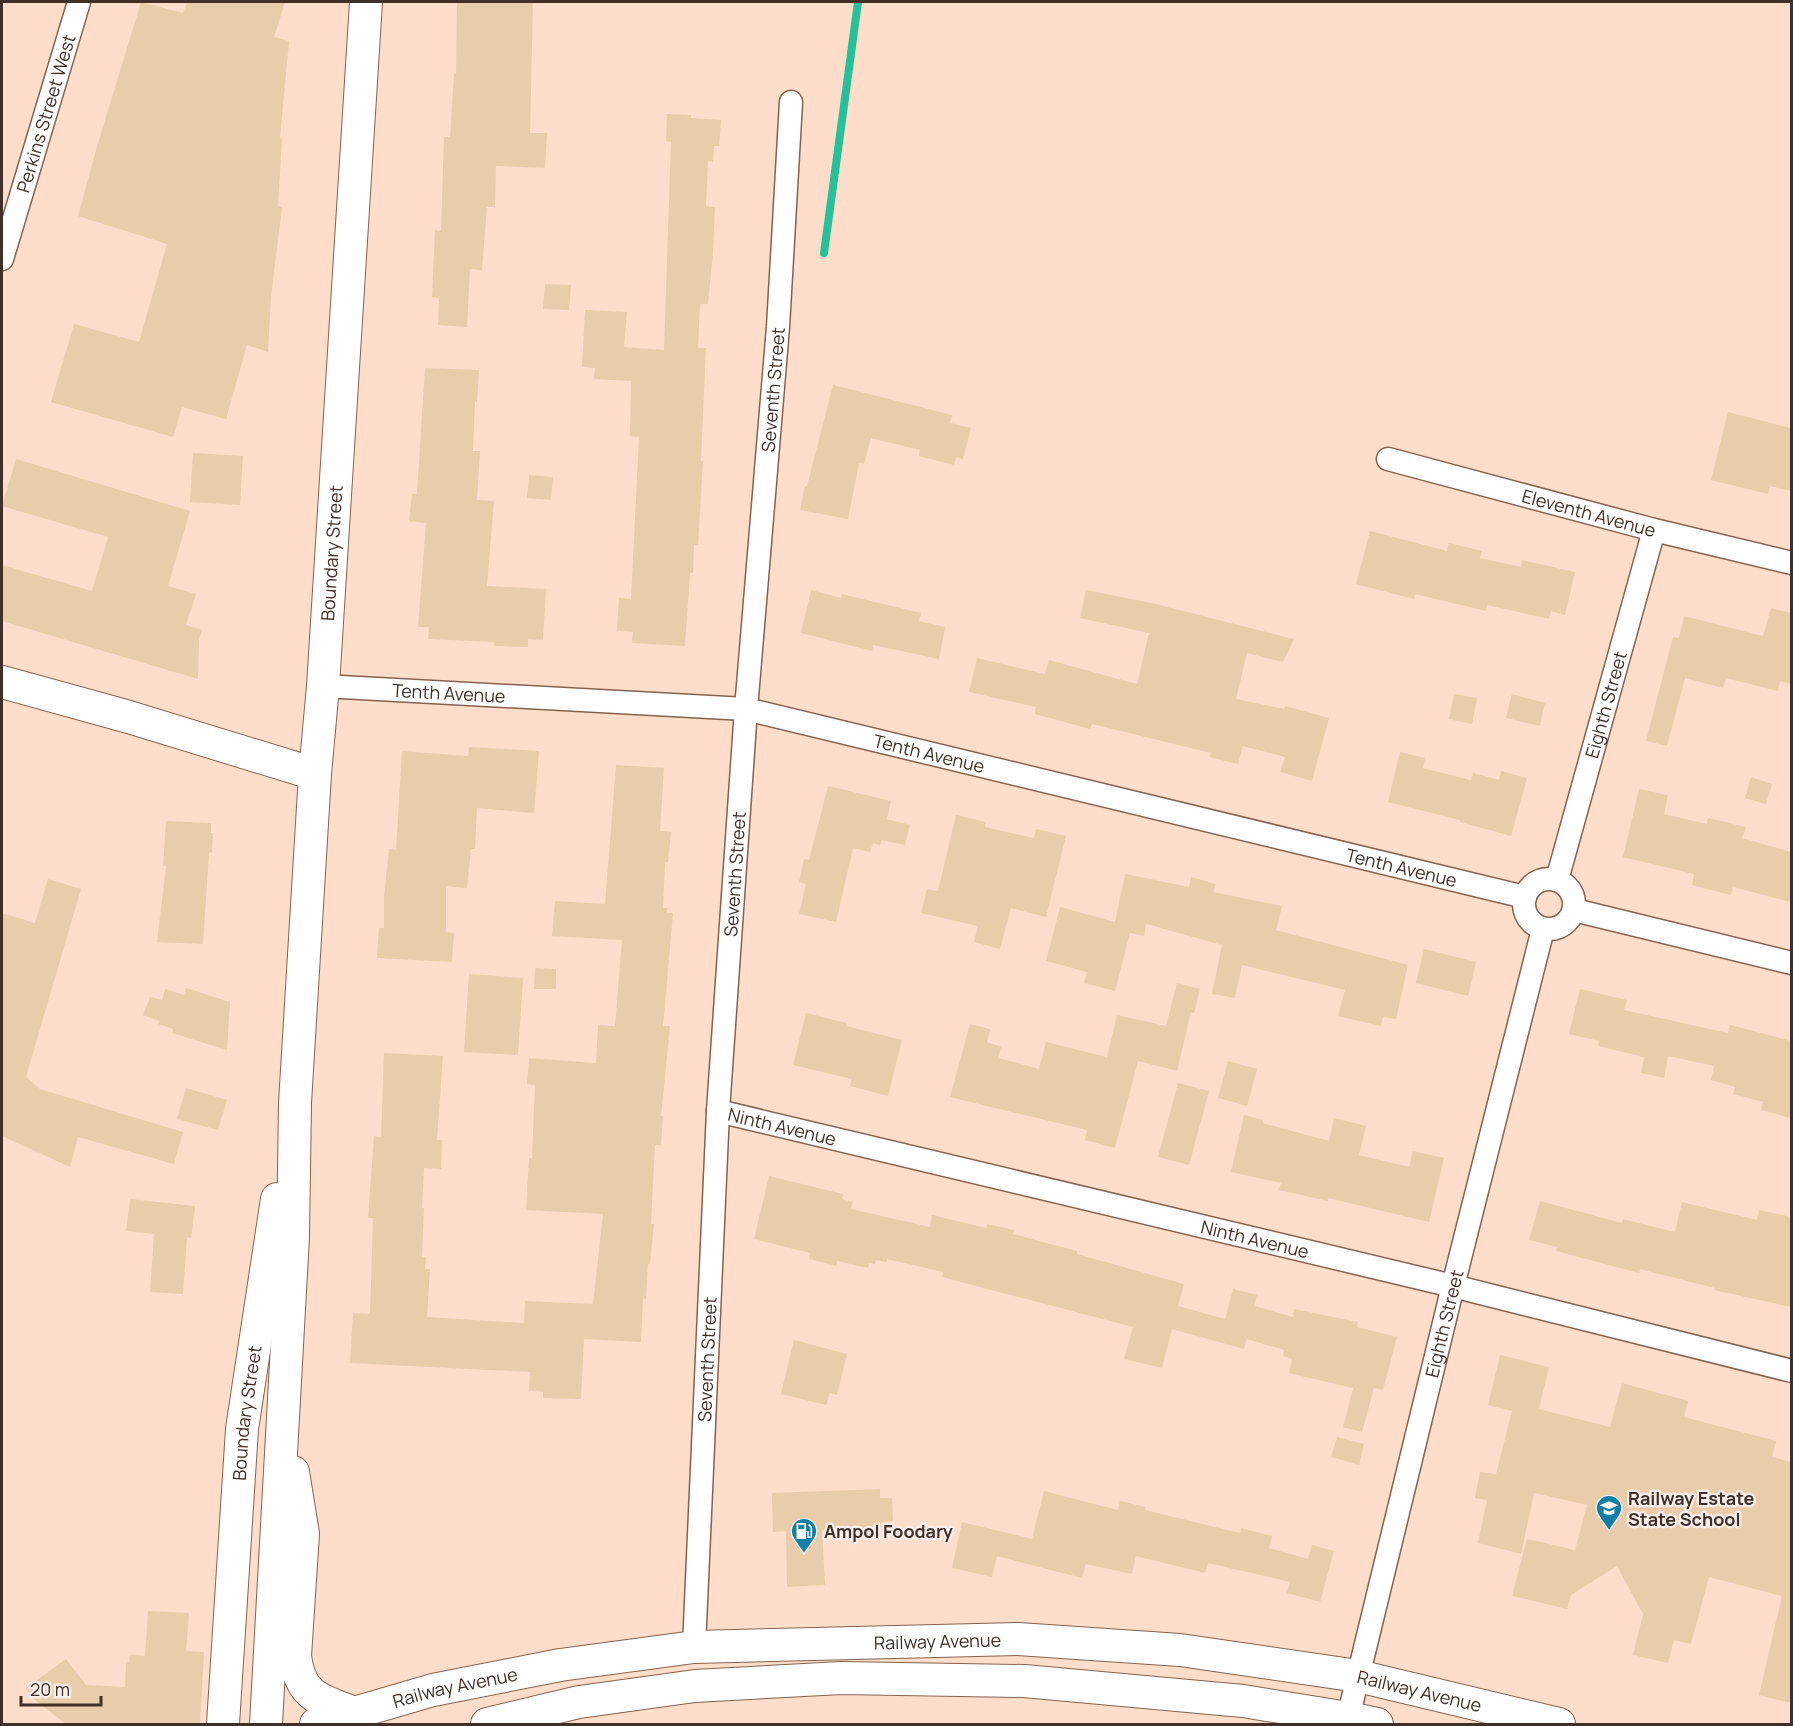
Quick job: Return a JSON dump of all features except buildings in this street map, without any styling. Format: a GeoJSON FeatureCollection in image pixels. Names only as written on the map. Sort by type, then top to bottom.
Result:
{"type":"FeatureCollection","features":[{"type":"Feature","properties":{"kind":"main road","name":"Boundary Street"},"geometry":{"type":"LineString","coordinates":[[266,1725],[293,1237],[295,1103],[366,2]]}},
{"type":"Feature","properties":{"kind":"main road"},"geometry":{"type":"LineString","coordinates":[[2,682],[129,717],[315,774]]}},
{"type":"Feature","properties":{"kind":"main road","name":"Boundary Street"},"geometry":{"type":"LineString","coordinates":[[223,1725],[242,1429],[276,1205],[295,1103]]}},
{"type":"Feature","properties":{"kind":"main road"},"geometry":{"type":"LineString","coordinates":[[284,1409],[303,1534],[297,1672],[302,1684],[318,1698],[355,1713]]}},
{"type":"Feature","properties":{"kind":"main road","name":"Railway Avenue"},"geometry":{"type":"LineString","coordinates":[[316,1725],[433,1690],[560,1665],[694,1647],[1018,1640],[1180,1650],[1358,1676],[1559,1725]]}},
{"type":"Feature","properties":{"kind":"main road","name":"Railway Avenue"},"geometry":{"type":"LineString","coordinates":[[487,1725],[579,1702],[695,1686],[842,1678],[1024,1681],[1243,1701],[1362,1721]]}},
{"type":"Feature","properties":{"kind":"street","name":"Perkins Street West"},"geometry":{"type":"LineString","coordinates":[[2,259],[79,2]]}},
{"type":"Feature","properties":{"kind":"street","name":"Seventh Street"},"geometry":{"type":"LineString","coordinates":[[694,1647],[718,1111],[746,708],[778,327],[790,102]]}},
{"type":"Feature","properties":{"kind":"street","name":"Eleventh Avenue"},"geometry":{"type":"LineString","coordinates":[[1388,459],[1654,530],[1791,563]]}},
{"type":"Feature","properties":{"kind":"street","name":"Eighth Street"},"geometry":{"type":"LineString","coordinates":[[1557,880],[1654,530]]}},
{"type":"Feature","properties":{"kind":"street","name":"Tenth Avenue"},"geometry":{"type":"LineString","coordinates":[[323,686],[746,708],[1524,897]]}},
{"type":"Feature","properties":{"kind":"street"},"geometry":{"type":"LineString","coordinates":[[1557,880],[1563,883],[1573,895],[1574,910],[1571,917],[1559,928],[1543,929],[1529,921],[1523,906],[1524,897],[1531,886],[1537,882],[1557,880]]}},
{"type":"Feature","properties":{"kind":"street"},"geometry":{"type":"LineString","coordinates":[[1574,910],[1791,963]]}},
{"type":"Feature","properties":{"kind":"street","name":"Eighth Street"},"geometry":{"type":"LineString","coordinates":[[1362,1721],[1358,1676],[1543,929]]}},
{"type":"Feature","properties":{"kind":"street","name":"Ninth Avenue"},"geometry":{"type":"LineString","coordinates":[[718,1111],[1453,1286],[1791,1371]]}},
{"type":"Feature","properties":{"kind":"waterway"},"geometry":{"type":"LineString","coordinates":[[824,253],[858,2]]}},
{"type":"Feature","properties":{"kind":"place","name":"Railway Estate State School"},"geometry":{"type":"Point","coordinates":[1609,1531]}},
{"type":"Feature","properties":{"kind":"place","name":"Ampol Foodary"},"geometry":{"type":"Point","coordinates":[804,1554]}}]}
